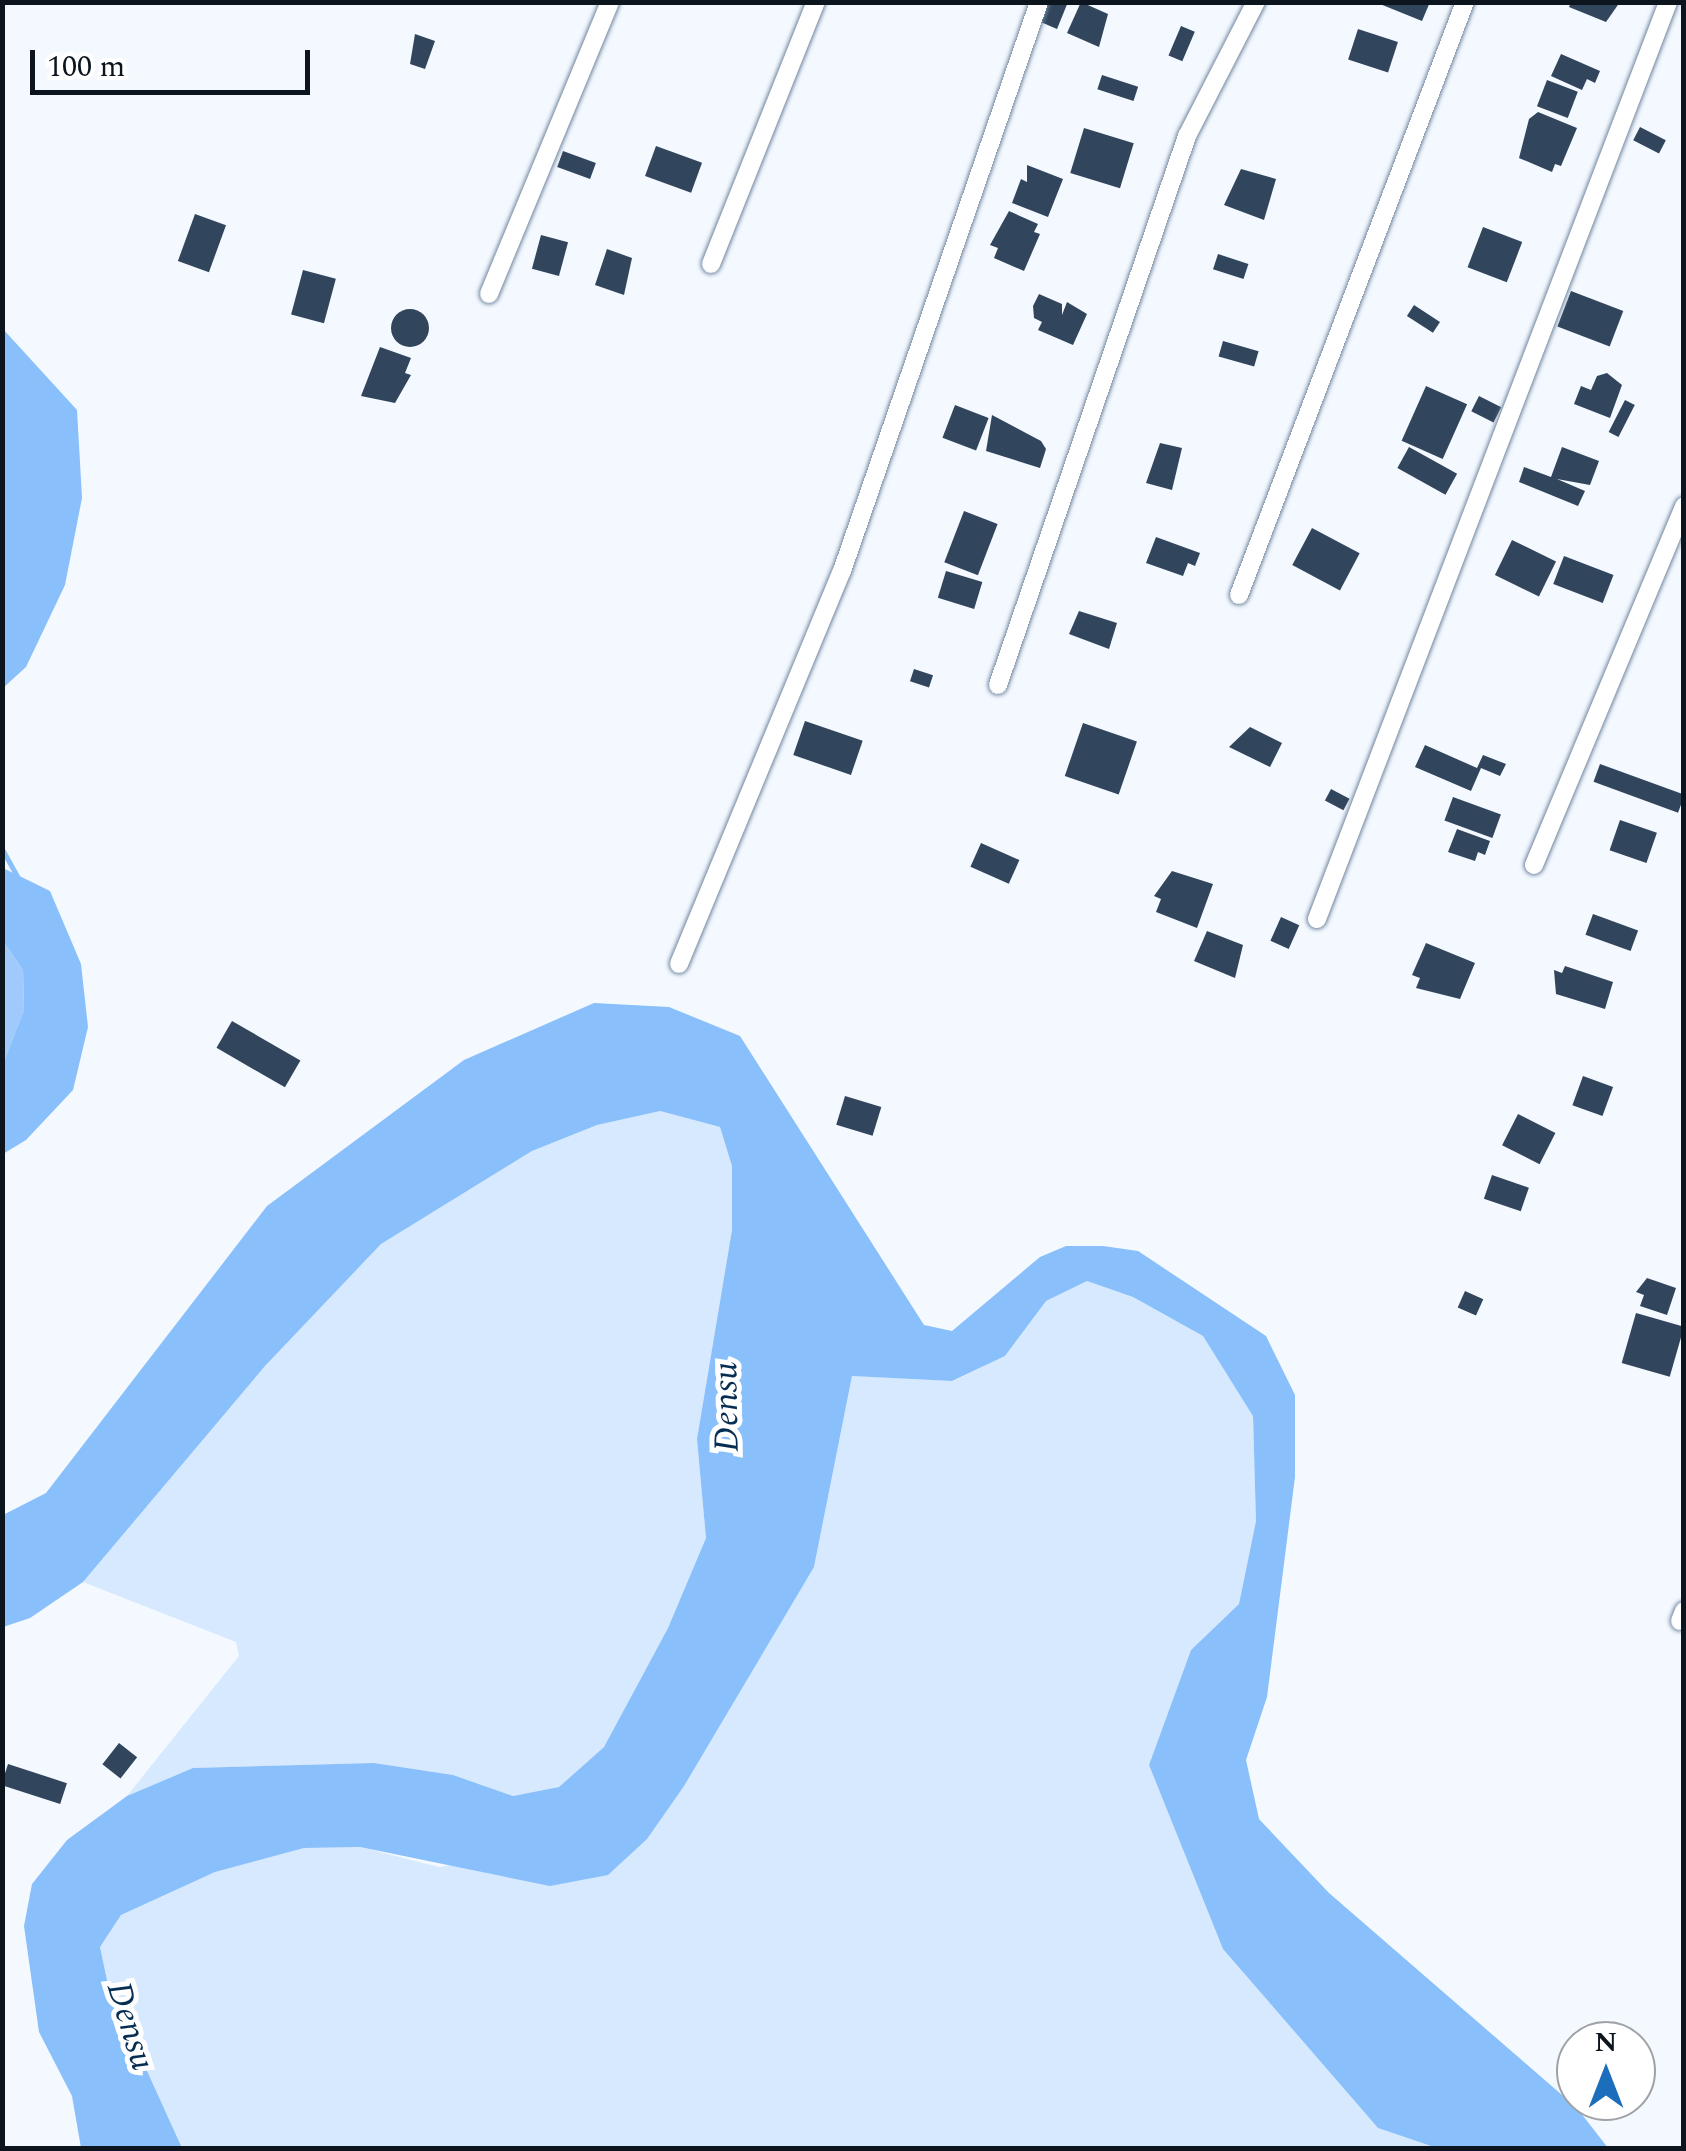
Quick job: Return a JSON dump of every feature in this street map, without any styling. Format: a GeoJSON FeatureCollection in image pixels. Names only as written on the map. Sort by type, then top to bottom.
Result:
{"type":"FeatureCollection","features":[{"type":"Feature","properties":{"kind":"street"},"geometry":{"type":"LineString","coordinates":[[489,294],[610,2]]}},
{"type":"Feature","properties":{"kind":"street"},"geometry":{"type":"LineString","coordinates":[[711,264],[816,2]]}},
{"type":"Feature","properties":{"kind":"street"},"geometry":{"type":"LineString","coordinates":[[679,964],[842,571],[1039,2]]}},
{"type":"Feature","properties":{"kind":"street"},"geometry":{"type":"LineString","coordinates":[[998,684],[1187,136],[1256,2]]}},
{"type":"Feature","properties":{"kind":"street"},"geometry":{"type":"LineString","coordinates":[[1239,596],[1464,2]]}},
{"type":"Feature","properties":{"kind":"street"},"geometry":{"type":"LineString","coordinates":[[1317,919],[1668,2]]}},
{"type":"Feature","properties":{"kind":"street"},"geometry":{"type":"LineString","coordinates":[[1534,865],[1684,506]]}},
{"type":"Feature","properties":{"kind":"shaded area"},"geometry":{"type":"Polygon","coordinates":[[[3,941],[23,970],[24,1010],[3,1064],[3,941]]]}},
{"type":"Feature","properties":{"kind":"shaded area"},"geometry":{"type":"Polygon","coordinates":[[[659,1111],[720,1127],[732,1166],[732,1230],[697,1439],[706,1538],[668,1628],[604,1747],[559,1787],[513,1796],[453,1775],[374,1763],[193,1768],[127,1796],[239,1656],[236,1642],[83,1582],[265,1366],[381,1244],[532,1151],[597,1125],[659,1111]]]}},
{"type":"Feature","properties":{"kind":"shaded area"},"geometry":{"type":"Polygon","coordinates":[[[1087,1281],[1133,1297],[1203,1336],[1253,1415],[1256,1521],[1239,1604],[1191,1650],[1149,1765],[1223,1949],[1378,2128],[1437,2148],[182,2148],[108,1985],[100,1947],[121,1915],[215,1872],[304,1848],[360,1847],[439,1867],[647,1839],[814,1567],[852,1376],[953,1381],[1005,1356],[1046,1301],[1087,1281]]]}},
{"type":"Feature","properties":{"kind":"water"},"geometry":{"type":"Polygon","coordinates":[[[3,329],[77,410],[82,498],[65,585],[26,667],[3,688],[3,329]]]}},
{"type":"Feature","properties":{"kind":"water"},"geometry":{"type":"Polygon","coordinates":[[[3,868],[50,891],[81,964],[88,1027],[73,1090],[26,1140],[3,1154],[3,1064],[24,1010],[23,970],[3,941],[3,868]]]}},
{"type":"Feature","properties":{"kind":"water","name":"Densu"},"geometry":{"type":"Polygon","coordinates":[[[594,1003],[669,1007],[740,1036],[924,1325],[952,1331],[1040,1257],[1066,1246],[1103,1246],[1138,1251],[1266,1336],[1295,1395],[1295,1477],[1267,1697],[1246,1760],[1259,1819],[1329,1893],[1556,2090],[1556,2121],[1587,2121],[1608,2148],[1437,2148],[1378,2128],[1223,1949],[1149,1765],[1191,1650],[1239,1604],[1256,1521],[1253,1416],[1203,1336],[1133,1297],[1087,1281],[1046,1301],[1005,1356],[952,1381],[852,1376],[814,1567],[684,1786],[647,1839],[608,1875],[550,1886],[360,1847],[304,1848],[215,1872],[121,1915],[100,1947],[108,1985],[182,2148],[81,2148],[72,2096],[39,2032],[24,1926],[32,1884],[67,1840],[127,1796],[193,1768],[374,1763],[453,1775],[513,1796],[559,1787],[604,1747],[668,1628],[706,1538],[697,1439],[732,1230],[732,1166],[720,1127],[660,1111],[597,1125],[532,1151],[381,1244],[265,1366],[83,1582],[30,1618],[3,1627],[3,1515],[46,1493],[267,1206],[464,1060],[594,1003]]]}},
{"type":"Feature","properties":{"kind":"building"},"geometry":{"type":"Polygon","coordinates":[[[1044,2],[1068,2],[1057,29],[1036,20],[1044,2]]]}},
{"type":"Feature","properties":{"kind":"building"},"geometry":{"type":"Polygon","coordinates":[[[1081,2],[1108,14],[1099,47],[1067,33],[1081,2]]]}},
{"type":"Feature","properties":{"kind":"building"},"geometry":{"type":"Polygon","coordinates":[[[1375,2],[1430,2],[1422,21],[1375,2]]]}},
{"type":"Feature","properties":{"kind":"building"},"geometry":{"type":"Polygon","coordinates":[[[1571,2],[1620,2],[1606,22],[1569,7],[1571,2]]]}},
{"type":"Feature","properties":{"kind":"building"},"geometry":{"type":"Polygon","coordinates":[[[1181,26],[1195,32],[1182,61],[1168,55],[1181,26]]]}},
{"type":"Feature","properties":{"kind":"building"},"geometry":{"type":"Polygon","coordinates":[[[1358,29],[1398,42],[1388,72],[1348,59],[1358,29]]]}},
{"type":"Feature","properties":{"kind":"building"},"geometry":{"type":"Polygon","coordinates":[[[415,34],[435,41],[425,69],[410,64],[415,34]]]}},
{"type":"Feature","properties":{"kind":"building"},"geometry":{"type":"Polygon","coordinates":[[[1561,54],[1600,71],[1595,83],[1587,79],[1582,90],[1551,76],[1561,54]]]}},
{"type":"Feature","properties":{"kind":"building"},"geometry":{"type":"Polygon","coordinates":[[[1102,75],[1138,87],[1134,101],[1097,89],[1102,75]]]}},
{"type":"Feature","properties":{"kind":"building"},"geometry":{"type":"Polygon","coordinates":[[[1547,80],[1578,92],[1568,118],[1537,106],[1547,80]]]}},
{"type":"Feature","properties":{"kind":"building"},"geometry":{"type":"Polygon","coordinates":[[[1538,112],[1577,128],[1561,166],[1555,164],[1552,172],[1519,158],[1529,119],[1538,112]]]}},
{"type":"Feature","properties":{"kind":"building"},"geometry":{"type":"Polygon","coordinates":[[[1640,127],[1666,140],[1659,154],[1633,140],[1640,127]]]}},
{"type":"Feature","properties":{"kind":"building"},"geometry":{"type":"Polygon","coordinates":[[[1084,128],[1134,143],[1120,188],[1070,173],[1084,128]]]}},
{"type":"Feature","properties":{"kind":"building"},"geometry":{"type":"Polygon","coordinates":[[[656,146],[702,163],[691,193],[645,176],[656,146]]]}},
{"type":"Feature","properties":{"kind":"building"},"geometry":{"type":"Polygon","coordinates":[[[563,151],[596,163],[590,179],[557,167],[563,151]]]}},
{"type":"Feature","properties":{"kind":"building"},"geometry":{"type":"Polygon","coordinates":[[[1027,165],[1063,179],[1048,217],[1012,203],[1021,179],[1027,182],[1027,165]]]}},
{"type":"Feature","properties":{"kind":"building"},"geometry":{"type":"Polygon","coordinates":[[[1241,169],[1276,179],[1264,220],[1224,205],[1241,169]]]}},
{"type":"Feature","properties":{"kind":"building"},"geometry":{"type":"Polygon","coordinates":[[[1009,211],[1038,224],[1034,232],[1040,234],[1024,271],[994,258],[998,248],[990,245],[1009,211]]]}},
{"type":"Feature","properties":{"kind":"building"},"geometry":{"type":"Polygon","coordinates":[[[195,214],[226,225],[209,272],[178,261],[195,214]]]}},
{"type":"Feature","properties":{"kind":"building"},"geometry":{"type":"Polygon","coordinates":[[[1483,227],[1522,242],[1507,282],[1468,267],[1483,227]]]}},
{"type":"Feature","properties":{"kind":"building"},"geometry":{"type":"Polygon","coordinates":[[[541,235],[568,242],[559,276],[532,269],[541,235]]]}},
{"type":"Feature","properties":{"kind":"building"},"geometry":{"type":"Polygon","coordinates":[[[607,249],[632,258],[624,295],[595,285],[607,249]]]}},
{"type":"Feature","properties":{"kind":"building"},"geometry":{"type":"Polygon","coordinates":[[[1218,254],[1248,264],[1243,279],[1213,269],[1218,254]]]}},
{"type":"Feature","properties":{"kind":"building"},"geometry":{"type":"Polygon","coordinates":[[[303,270],[336,279],[324,323],[291,314],[303,270]]]}},
{"type":"Feature","properties":{"kind":"building"},"geometry":{"type":"Polygon","coordinates":[[[1571,291],[1623,311],[1610,347],[1557,326],[1571,291]]]}},
{"type":"Feature","properties":{"kind":"building"},"geometry":{"type":"Polygon","coordinates":[[[1039,294],[1062,304],[1062,315],[1067,302],[1087,314],[1073,345],[1038,330],[1042,322],[1034,318],[1033,306],[1039,294]]]}},
{"type":"Feature","properties":{"kind":"building"},"geometry":{"type":"Polygon","coordinates":[[[1414,305],[1440,322],[1433,333],[1407,316],[1414,305]]]}},
{"type":"Feature","properties":{"kind":"building"},"geometry":{"type":"Polygon","coordinates":[[[410,309],[424,314],[429,328],[424,342],[410,347],[396,342],[391,328],[396,314],[410,309]]]}},
{"type":"Feature","properties":{"kind":"building"},"geometry":{"type":"Polygon","coordinates":[[[1223,341],[1259,351],[1254,367],[1219,356],[1223,341]]]}},
{"type":"Feature","properties":{"kind":"building"},"geometry":{"type":"Polygon","coordinates":[[[380,347],[411,358],[405,373],[411,375],[395,403],[361,396],[380,347]]]}},
{"type":"Feature","properties":{"kind":"building"},"geometry":{"type":"Polygon","coordinates":[[[1607,373],[1622,385],[1610,418],[1574,404],[1581,386],[1591,390],[1597,376],[1607,373]]]}},
{"type":"Feature","properties":{"kind":"building"},"geometry":{"type":"Polygon","coordinates":[[[1426,386],[1467,404],[1443,459],[1402,441],[1426,386]]]}},
{"type":"Feature","properties":{"kind":"building"},"geometry":{"type":"Polygon","coordinates":[[[1479,396],[1501,407],[1494,422],[1471,411],[1479,396]]]}},
{"type":"Feature","properties":{"kind":"building"},"geometry":{"type":"Polygon","coordinates":[[[1625,400],[1635,405],[1618,437],[1609,432],[1625,400]]]}},
{"type":"Feature","properties":{"kind":"building"},"geometry":{"type":"Polygon","coordinates":[[[955,405],[989,418],[976,451],[942,438],[955,405]]]}},
{"type":"Feature","properties":{"kind":"building"},"geometry":{"type":"Polygon","coordinates":[[[992,415],[1041,441],[1046,449],[1040,468],[986,451],[992,415]]]}},
{"type":"Feature","properties":{"kind":"building"},"geometry":{"type":"Polygon","coordinates":[[[1160,443],[1182,448],[1172,490],[1146,483],[1160,443]]]}},
{"type":"Feature","properties":{"kind":"building"},"geometry":{"type":"Polygon","coordinates":[[[1409,447],[1457,474],[1445,495],[1397,468],[1409,447]]]}},
{"type":"Feature","properties":{"kind":"building"},"geometry":{"type":"Polygon","coordinates":[[[1562,447],[1599,461],[1590,485],[1557,479],[1585,491],[1578,506],[1519,482],[1524,467],[1551,477],[1562,447]]]}},
{"type":"Feature","properties":{"kind":"building"},"geometry":{"type":"Polygon","coordinates":[[[964,511],[998,524],[978,575],[944,562],[964,511]]]}},
{"type":"Feature","properties":{"kind":"building"},"geometry":{"type":"Polygon","coordinates":[[[1312,528],[1360,553],[1340,590],[1292,565],[1312,528]]]}},
{"type":"Feature","properties":{"kind":"building"},"geometry":{"type":"Polygon","coordinates":[[[1156,537],[1200,553],[1195,566],[1188,563],[1183,576],[1146,563],[1156,537]]]}},
{"type":"Feature","properties":{"kind":"building"},"geometry":{"type":"Polygon","coordinates":[[[1512,540],[1556,561],[1539,597],[1495,575],[1512,540]]]}},
{"type":"Feature","properties":{"kind":"building"},"geometry":{"type":"Polygon","coordinates":[[[1564,556],[1613,575],[1603,603],[1553,584],[1564,556]]]}},
{"type":"Feature","properties":{"kind":"building"},"geometry":{"type":"Polygon","coordinates":[[[946,571],[982,582],[974,609],[938,598],[946,571]]]}},
{"type":"Feature","properties":{"kind":"building"},"geometry":{"type":"Polygon","coordinates":[[[1079,611],[1117,623],[1109,649],[1069,634],[1079,611]]]}},
{"type":"Feature","properties":{"kind":"building"},"geometry":{"type":"Polygon","coordinates":[[[914,669],[933,675],[929,688],[910,681],[914,669]]]}},
{"type":"Feature","properties":{"kind":"building"},"geometry":{"type":"Polygon","coordinates":[[[805,721],[863,741],[851,775],[793,755],[805,721]]]}},
{"type":"Feature","properties":{"kind":"building"},"geometry":{"type":"Polygon","coordinates":[[[1083,723],[1137,742],[1119,795],[1065,776],[1083,723]]]}},
{"type":"Feature","properties":{"kind":"building"},"geometry":{"type":"Polygon","coordinates":[[[1250,727],[1282,743],[1270,767],[1229,747],[1250,727]]]}},
{"type":"Feature","properties":{"kind":"building"},"geometry":{"type":"Polygon","coordinates":[[[1425,745],[1477,768],[1483,755],[1506,764],[1500,776],[1481,768],[1471,791],[1415,767],[1425,745]]]}},
{"type":"Feature","properties":{"kind":"building"},"geometry":{"type":"Polygon","coordinates":[[[1600,764],[1684,795],[1678,813],[1594,782],[1600,764]]]}},
{"type":"Feature","properties":{"kind":"building"},"geometry":{"type":"Polygon","coordinates":[[[1331,789],[1350,799],[1343,810],[1325,800],[1331,789]]]}},
{"type":"Feature","properties":{"kind":"building"},"geometry":{"type":"Polygon","coordinates":[[[1453,797],[1501,814],[1492,838],[1444,820],[1453,797]]]}},
{"type":"Feature","properties":{"kind":"building"},"geometry":{"type":"Polygon","coordinates":[[[1620,820],[1657,833],[1646,863],[1610,850],[1620,820]]]}},
{"type":"Feature","properties":{"kind":"building"},"geometry":{"type":"Polygon","coordinates":[[[1457,829],[1490,841],[1485,855],[1478,852],[1475,861],[1448,852],[1457,829]]]}},
{"type":"Feature","properties":{"kind":"building"},"geometry":{"type":"Polygon","coordinates":[[[981,843],[1019,860],[1009,884],[970,867],[981,843]]]}},
{"type":"Feature","properties":{"kind":"building"},"geometry":{"type":"Polygon","coordinates":[[[1172,871],[1213,884],[1197,928],[1156,912],[1161,899],[1154,896],[1172,871]]]}},
{"type":"Feature","properties":{"kind":"building"},"geometry":{"type":"Polygon","coordinates":[[[1593,914],[1638,930],[1631,951],[1585,935],[1593,914]]]}},
{"type":"Feature","properties":{"kind":"building"},"geometry":{"type":"Polygon","coordinates":[[[1281,917],[1299,925],[1289,949],[1270,941],[1281,917]]]}},
{"type":"Feature","properties":{"kind":"building"},"geometry":{"type":"Polygon","coordinates":[[[1207,931],[1243,945],[1235,978],[1194,961],[1207,931]]]}},
{"type":"Feature","properties":{"kind":"building"},"geometry":{"type":"Polygon","coordinates":[[[1426,943],[1475,963],[1460,999],[1416,988],[1420,978],[1412,975],[1426,943]]]}},
{"type":"Feature","properties":{"kind":"building"},"geometry":{"type":"Polygon","coordinates":[[[1565,966],[1613,982],[1605,1009],[1556,994],[1554,970],[1562,973],[1565,966]]]}},
{"type":"Feature","properties":{"kind":"building"},"geometry":{"type":"Polygon","coordinates":[[[232,1021],[300,1060],[285,1087],[217,1048],[232,1021]]]}},
{"type":"Feature","properties":{"kind":"building"},"geometry":{"type":"Polygon","coordinates":[[[1583,1076],[1613,1087],[1602,1116],[1572,1105],[1583,1076]]]}},
{"type":"Feature","properties":{"kind":"building"},"geometry":{"type":"Polygon","coordinates":[[[845,1096],[881,1107],[873,1136],[836,1125],[845,1096]]]}},
{"type":"Feature","properties":{"kind":"building"},"geometry":{"type":"Polygon","coordinates":[[[1518,1114],[1555,1133],[1540,1164],[1502,1145],[1518,1114]]]}},
{"type":"Feature","properties":{"kind":"building"},"geometry":{"type":"Polygon","coordinates":[[[1492,1175],[1529,1188],[1521,1211],[1484,1199],[1492,1175]]]}},
{"type":"Feature","properties":{"kind":"building"},"geometry":{"type":"Polygon","coordinates":[[[1647,1278],[1676,1288],[1667,1315],[1640,1306],[1644,1295],[1636,1292],[1647,1278]]]}},
{"type":"Feature","properties":{"kind":"building"},"geometry":{"type":"Polygon","coordinates":[[[1465,1291],[1483,1299],[1476,1316],[1458,1307],[1465,1291]]]}},
{"type":"Feature","properties":{"kind":"building"},"geometry":{"type":"Polygon","coordinates":[[[1636,1313],[1684,1327],[1670,1377],[1622,1363],[1636,1313]]]}},
{"type":"Feature","properties":{"kind":"building"},"geometry":{"type":"Polygon","coordinates":[[[119,1743],[137,1757],[121,1778],[102,1764],[119,1743]]]}},
{"type":"Feature","properties":{"kind":"building"},"geometry":{"type":"Polygon","coordinates":[[[8,1764],[67,1783],[60,1804],[2,1785],[8,1764]]]}},
{"type":"Feature","properties":{"kind":"waterway"},"geometry":{"type":"LineString","coordinates":[[2,849],[19,880]]}}]}
